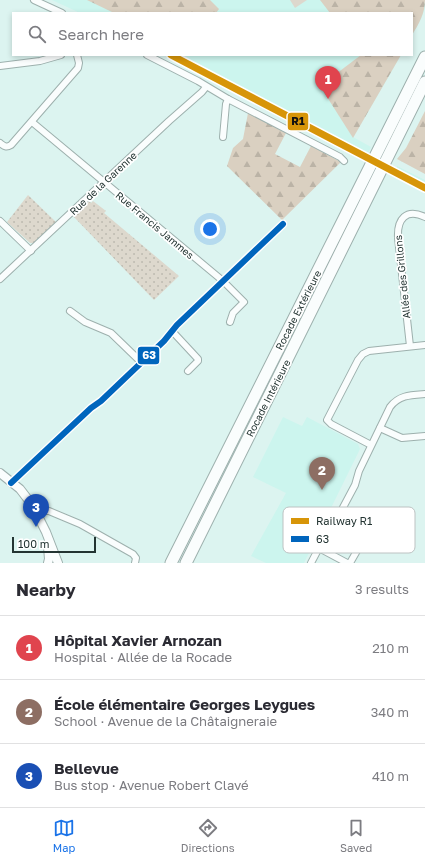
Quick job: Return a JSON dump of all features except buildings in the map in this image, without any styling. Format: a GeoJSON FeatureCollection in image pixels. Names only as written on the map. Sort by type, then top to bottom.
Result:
{"type":"FeatureCollection","features":[{"type":"Feature","properties":{"kind":"highway","name":"Rocade Extérieure"},"geometry":{"type":"LineString","coordinates":[[171,563],[425,57]]}},
{"type":"Feature","properties":{"kind":"highway","name":"Rocade Intérieure"},"geometry":{"type":"LineString","coordinates":[[186,563],[425,82]]}},
{"type":"Feature","properties":{"kind":"street"},"geometry":{"type":"LineString","coordinates":[[34,0],[60,12]]}},
{"type":"Feature","properties":{"kind":"street"},"geometry":{"type":"LineString","coordinates":[[0,66],[40,61],[58,56]]}},
{"type":"Feature","properties":{"kind":"street"},"geometry":{"type":"LineString","coordinates":[[0,143],[5,147],[8,147],[32,122],[78,68],[79,63],[77,56]]}},
{"type":"Feature","properties":{"kind":"street"},"geometry":{"type":"LineString","coordinates":[[149,56],[340,157],[344,162]]}},
{"type":"Feature","properties":{"kind":"street","name":"Rue de la Garenne"},"geometry":{"type":"LineString","coordinates":[[0,279],[202,92],[206,86]]}},
{"type":"Feature","properties":{"kind":"street"},"geometry":{"type":"LineString","coordinates":[[223,137],[226,104],[228,99]]}},
{"type":"Feature","properties":{"kind":"street","name":"Rue Francis Jammes"},"geometry":{"type":"LineString","coordinates":[[32,122],[223,281],[244,302],[233,313],[230,322]]}},
{"type":"Feature","properties":{"kind":"street","name":"Allée des Grillons"},"geometry":{"type":"LineString","coordinates":[[410,346],[398,232],[401,221],[404,217],[411,213],[419,214],[425,217]]}},
{"type":"Feature","properties":{"kind":"street"},"geometry":{"type":"LineString","coordinates":[[0,221],[30,251]]}},
{"type":"Feature","properties":{"kind":"street"},"geometry":{"type":"LineString","coordinates":[[11,483],[101,400],[283,224]]}},
{"type":"Feature","properties":{"kind":"street"},"geometry":{"type":"LineString","coordinates":[[70,311],[85,322],[111,333],[140,362]]}},
{"type":"Feature","properties":{"kind":"street"},"geometry":{"type":"LineString","coordinates":[[172,331],[198,359],[198,362],[188,371]]}},
{"type":"Feature","properties":{"kind":"street"},"geometry":{"type":"LineString","coordinates":[[371,446],[328,422],[328,418],[358,360],[363,354],[369,351],[425,345]]}},
{"type":"Feature","properties":{"kind":"street"},"geometry":{"type":"LineString","coordinates":[[343,507],[355,485],[359,471],[390,407],[396,401],[405,396],[425,394]]}},
{"type":"Feature","properties":{"kind":"street"},"geometry":{"type":"LineString","coordinates":[[380,428],[402,438],[425,436]]}},
{"type":"Feature","properties":{"kind":"street"},"geometry":{"type":"LineString","coordinates":[[0,473],[20,489],[51,544],[58,563]]}},
{"type":"Feature","properties":{"kind":"street"},"geometry":{"type":"LineString","coordinates":[[35,514],[41,511],[49,511],[80,524],[133,554],[136,558],[135,563]]}},
{"type":"Feature","properties":{"kind":"street"},"geometry":{"type":"LineString","coordinates":[[35,514],[47,546],[49,559],[48,563]]}},
{"type":"Feature","properties":{"kind":"street"},"geometry":{"type":"LineString","coordinates":[[311,563],[316,553]]}},
{"type":"Feature","properties":{"kind":"street"},"geometry":{"type":"LineString","coordinates":[[326,553],[336,560],[346,563],[351,562],[356,553]]}},
{"type":"Feature","properties":{"kind":"shaded area"},"geometry":{"type":"Polygon","coordinates":[[[52,0],[425,0],[425,8],[413,33],[413,12],[78,12],[52,0]]]}},
{"type":"Feature","properties":{"kind":"shaded area"},"geometry":{"type":"Polygon","coordinates":[[[290,0],[307,0],[295,8],[290,0]]]}},
{"type":"Feature","properties":{"kind":"shaded area"},"geometry":{"type":"Polygon","coordinates":[[[166,56],[400,56],[353,137],[371,147],[365,160],[166,56]]]}},
{"type":"Feature","properties":{"kind":"shaded area"},"geometry":{"type":"Polygon","coordinates":[[[397,166],[425,180],[425,191],[393,174],[397,166]]]}},
{"type":"Feature","properties":{"kind":"shaded area"},"geometry":{"type":"Polygon","coordinates":[[[28,195],[56,222],[34,243],[30,243],[7,222],[28,195]]]}},
{"type":"Feature","properties":{"kind":"shaded area"},"geometry":{"type":"Polygon","coordinates":[[[89,201],[91,203],[93,201],[106,211],[104,213],[179,276],[154,300],[73,216],[89,201]]]}},
{"type":"Feature","properties":{"kind":"shaded area"},"geometry":{"type":"Polygon","coordinates":[[[283,417],[302,426],[307,417],[358,444],[360,449],[332,507],[283,507],[283,553],[309,553],[304,563],[266,563],[251,556],[286,493],[253,477],[283,417]]]}},
{"type":"Feature","properties":{"kind":"green space"},"geometry":{"type":"Polygon","coordinates":[[[87,0],[210,0],[219,9],[217,12],[112,12],[87,0]]]}},
{"type":"Feature","properties":{"kind":"green space"},"geometry":{"type":"Polygon","coordinates":[[[320,0],[425,0],[421,18],[413,33],[413,12],[329,12],[320,0]]]}},
{"type":"Feature","properties":{"kind":"green space"},"geometry":{"type":"Polygon","coordinates":[[[360,56],[400,56],[353,138],[320,86],[360,56]]]}},
{"type":"Feature","properties":{"kind":"green space"},"geometry":{"type":"Polygon","coordinates":[[[425,111],[425,174],[397,159],[406,148],[425,111]]]}},
{"type":"Feature","properties":{"kind":"green space"},"geometry":{"type":"Polygon","coordinates":[[[248,113],[286,133],[275,154],[300,167],[311,146],[341,162],[282,220],[227,166],[233,148],[243,139],[248,113]]]}},
{"type":"Feature","properties":{"kind":"rail line","name":"R1"},"geometry":{"type":"LineString","coordinates":[[173,56],[425,188]]}},
{"type":"Feature","properties":{"kind":"transit line","name":"63"},"geometry":{"type":"LineString","coordinates":[[11,483],[91,408],[101,401],[164,341],[177,325],[283,224]]}},
{"type":"Feature","properties":{"kind":"place","name":"Hôpital Xavier Arnozan"},"geometry":{"type":"Point","coordinates":[328,99]}},
{"type":"Feature","properties":{"kind":"place","name":"École élémentaire Georges Leygues"},"geometry":{"type":"Point","coordinates":[322,490]}},
{"type":"Feature","properties":{"kind":"place","name":"Bellevue"},"geometry":{"type":"Point","coordinates":[36,527]}}]}
